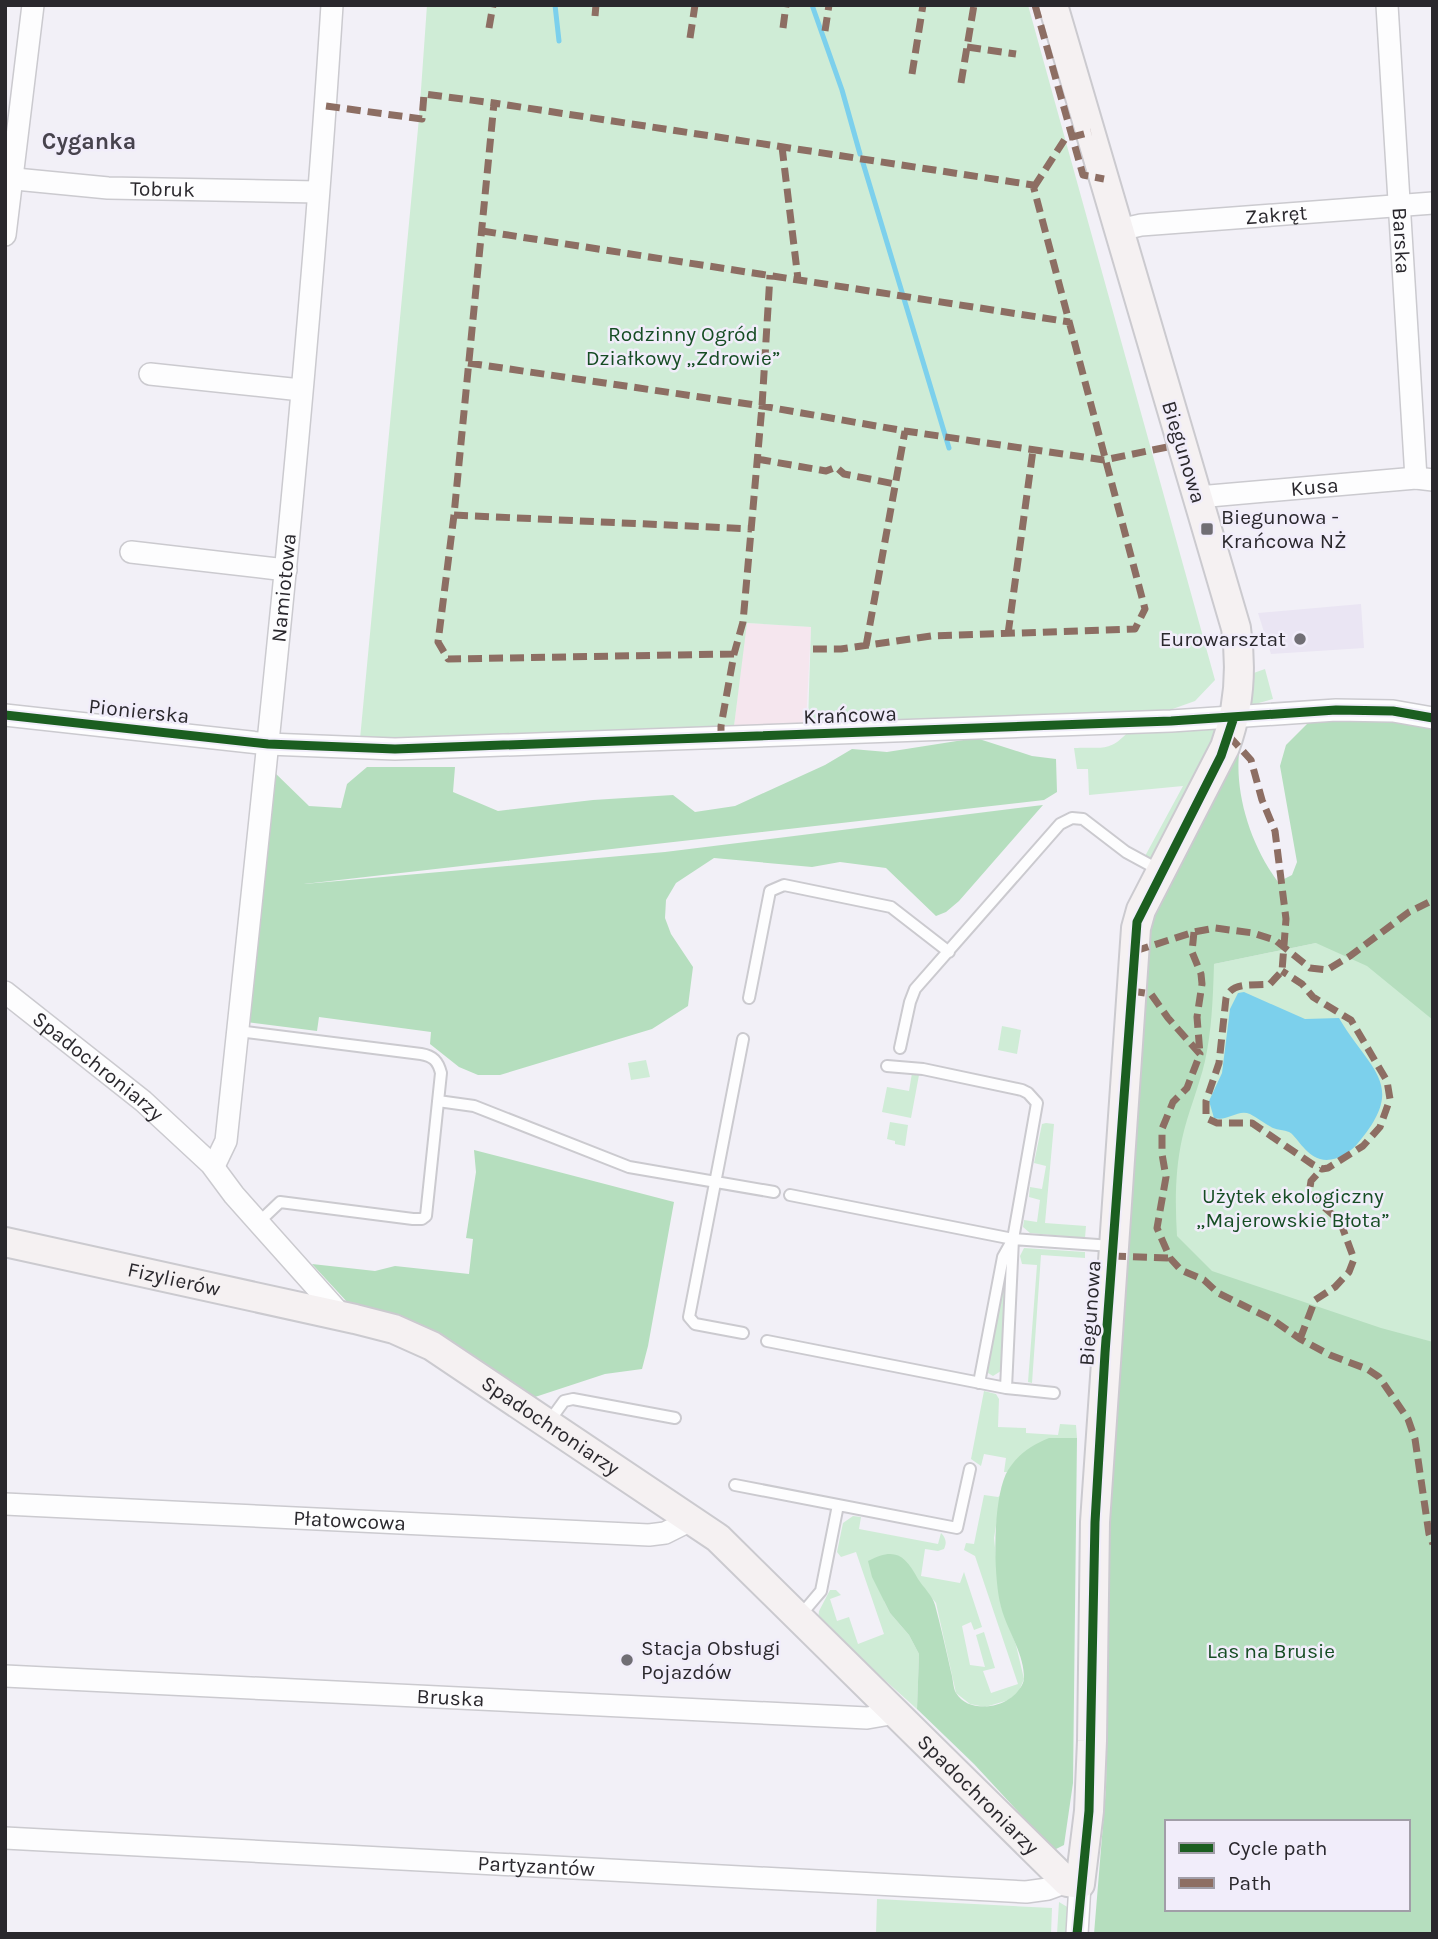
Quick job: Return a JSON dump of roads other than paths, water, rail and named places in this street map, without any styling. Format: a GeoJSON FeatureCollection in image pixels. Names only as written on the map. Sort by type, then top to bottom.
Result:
{"type":"FeatureCollection","features":[{"type":"Feature","properties":{"kind":"street"},"geometry":{"type":"LineString","coordinates":[[5,235],[8,178],[33,5]]}},
{"type":"Feature","properties":{"kind":"street","name":"Namiotowa"},"geometry":{"type":"LineString","coordinates":[[214,1166],[226,1140],[286,570],[332,5]]}},
{"type":"Feature","properties":{"kind":"street","name":"Biegunowa"},"geometry":{"type":"LineString","coordinates":[[1054,5],[1236,628],[1239,663],[1234,717],[1221,757],[1137,922],[1112,1246],[1095,1522],[1089,1811],[1073,1883],[1077,1934]]}},
{"type":"Feature","properties":{"kind":"street","name":"Barska"},"geometry":{"type":"LineString","coordinates":[[1387,5],[1398,205],[1424,479]]}},
{"type":"Feature","properties":{"kind":"street","name":"Tobruk"},"geometry":{"type":"LineString","coordinates":[[8,178],[108,188],[318,192]]}},
{"type":"Feature","properties":{"kind":"street","name":"Zakręt"},"geometry":{"type":"LineString","coordinates":[[1119,230],[1141,225],[1433,203]]}},
{"type":"Feature","properties":{"kind":"street"},"geometry":{"type":"LineString","coordinates":[[150,374],[301,390]]}},
{"type":"Feature","properties":{"kind":"street","name":"Kusa"},"geometry":{"type":"LineString","coordinates":[[1198,497],[1424,479]]}},
{"type":"Feature","properties":{"kind":"street"},"geometry":{"type":"LineString","coordinates":[[131,552],[286,570]]}},
{"type":"Feature","properties":{"kind":"street","name":"Krańcowa"},"geometry":{"type":"LineString","coordinates":[[268,744],[395,749],[1234,717],[1345,710],[1393,711],[1433,718]]}},
{"type":"Feature","properties":{"kind":"street","name":"Pionierska"},"geometry":{"type":"LineString","coordinates":[[5,715],[268,744]]}},
{"type":"Feature","properties":{"kind":"street","name":"Spadochroniarzy"},"geometry":{"type":"LineString","coordinates":[[5,992],[143,1101],[214,1166],[234,1195],[342,1316],[394,1329],[420,1340],[548,1423],[730,1549],[1073,1883]]}},
{"type":"Feature","properties":{"kind":"street","name":"Fizylierów"},"geometry":{"type":"LineString","coordinates":[[5,1242],[342,1316]]}},
{"type":"Feature","properties":{"kind":"street","name":"Płatowcowa"},"geometry":{"type":"LineString","coordinates":[[5,1504],[649,1535],[666,1533],[691,1520]]}},
{"type":"Feature","properties":{"kind":"street","name":"Bruska"},"geometry":{"type":"LineString","coordinates":[[5,1676],[867,1718],[896,1713]]}},
{"type":"Feature","properties":{"kind":"street","name":"Partyzantów"},"geometry":{"type":"LineString","coordinates":[[5,1838],[1026,1892],[1073,1883]]}},
{"type":"Feature","properties":{"kind":"lane"},"geometry":{"type":"LineString","coordinates":[[900,1048],[915,989],[1060,824],[1072,818],[1083,819],[1126,852],[1161,871]]}},
{"type":"Feature","properties":{"kind":"lane"},"geometry":{"type":"LineString","coordinates":[[749,998],[770,891],[778,887],[891,907],[948,952]]}},
{"type":"Feature","properties":{"kind":"lane"},"geometry":{"type":"LineString","coordinates":[[237,1031],[428,1055],[439,1064],[441,1073],[426,1216],[422,1219],[280,1202],[259,1222]]}},
{"type":"Feature","properties":{"kind":"lane"},"geometry":{"type":"LineString","coordinates":[[743,1039],[689,1317],[695,1324],[743,1333]]}},
{"type":"Feature","properties":{"kind":"lane"},"geometry":{"type":"LineString","coordinates":[[887,1066],[923,1069],[1022,1090],[1033,1097],[1037,1107],[1013,1239],[1006,1388]]}},
{"type":"Feature","properties":{"kind":"lane"},"geometry":{"type":"LineString","coordinates":[[438,1101],[474,1106],[629,1167],[774,1192]]}},
{"type":"Feature","properties":{"kind":"lane"},"geometry":{"type":"LineString","coordinates":[[790,1195],[1013,1239],[1112,1246]]}},
{"type":"Feature","properties":{"kind":"lane"},"geometry":{"type":"LineString","coordinates":[[979,1383],[1003,1257],[1013,1239]]}},
{"type":"Feature","properties":{"kind":"lane"},"geometry":{"type":"LineString","coordinates":[[767,1340],[1006,1388],[1054,1393]]}},
{"type":"Feature","properties":{"kind":"lane"},"geometry":{"type":"LineString","coordinates":[[548,1423],[564,1401],[573,1399],[675,1418]]}},
{"type":"Feature","properties":{"kind":"lane"},"geometry":{"type":"LineString","coordinates":[[735,1485],[957,1528],[970,1469]]}},
{"type":"Feature","properties":{"kind":"lane"},"geometry":{"type":"LineString","coordinates":[[799,1617],[821,1591],[838,1505]]}},
{"type":"Feature","properties":{"kind":"water"},"geometry":{"type":"Polygon","coordinates":[[[1244,992],[1305,1019],[1339,1018],[1372,1065],[1382,1091],[1380,1106],[1373,1123],[1346,1154],[1331,1160],[1315,1157],[1289,1132],[1273,1128],[1250,1114],[1214,1118],[1209,1101],[1222,1073],[1230,1009],[1238,993],[1244,992]]]}},
{"type":"Feature","properties":{"kind":"waterway"},"geometry":{"type":"LineString","coordinates":[[555,5],[559,41]]}},
{"type":"Feature","properties":{"kind":"waterway"},"geometry":{"type":"LineString","coordinates":[[812,5],[842,90],[860,154]]}},
{"type":"Feature","properties":{"kind":"waterway"},"geometry":{"type":"LineString","coordinates":[[863,163],[949,448]]}},
{"type":"Feature","properties":{"kind":"place","name":"Biegunowa - Krańcowa NŻ"},"geometry":{"type":"Point","coordinates":[1207,529]}},
{"type":"Feature","properties":{"kind":"place","name":"Eurowarsztat"},"geometry":{"type":"Point","coordinates":[1300,639]}},
{"type":"Feature","properties":{"kind":"place","name":"Stacja Obsługi Pojazdów"},"geometry":{"type":"Point","coordinates":[627,1660]}},
{"type":"Feature","properties":{"kind":"district","name":"Cyganka"},"geometry":{"type":"Point","coordinates":[89,141]}},
{"type":"Feature","properties":{"kind":"park label","name":"Rodzinny Ogród Działkowy „Zdrowie”"},"geometry":{"type":"Point","coordinates":[683,346]}},
{"type":"Feature","properties":{"kind":"park label","name":"Użytek ekologiczny „Majerowskie Błota”"},"geometry":{"type":"Point","coordinates":[1293,1208]}},
{"type":"Feature","properties":{"kind":"park label","name":"Las na Brusie"},"geometry":{"type":"Point","coordinates":[1271,1651]}}]}
